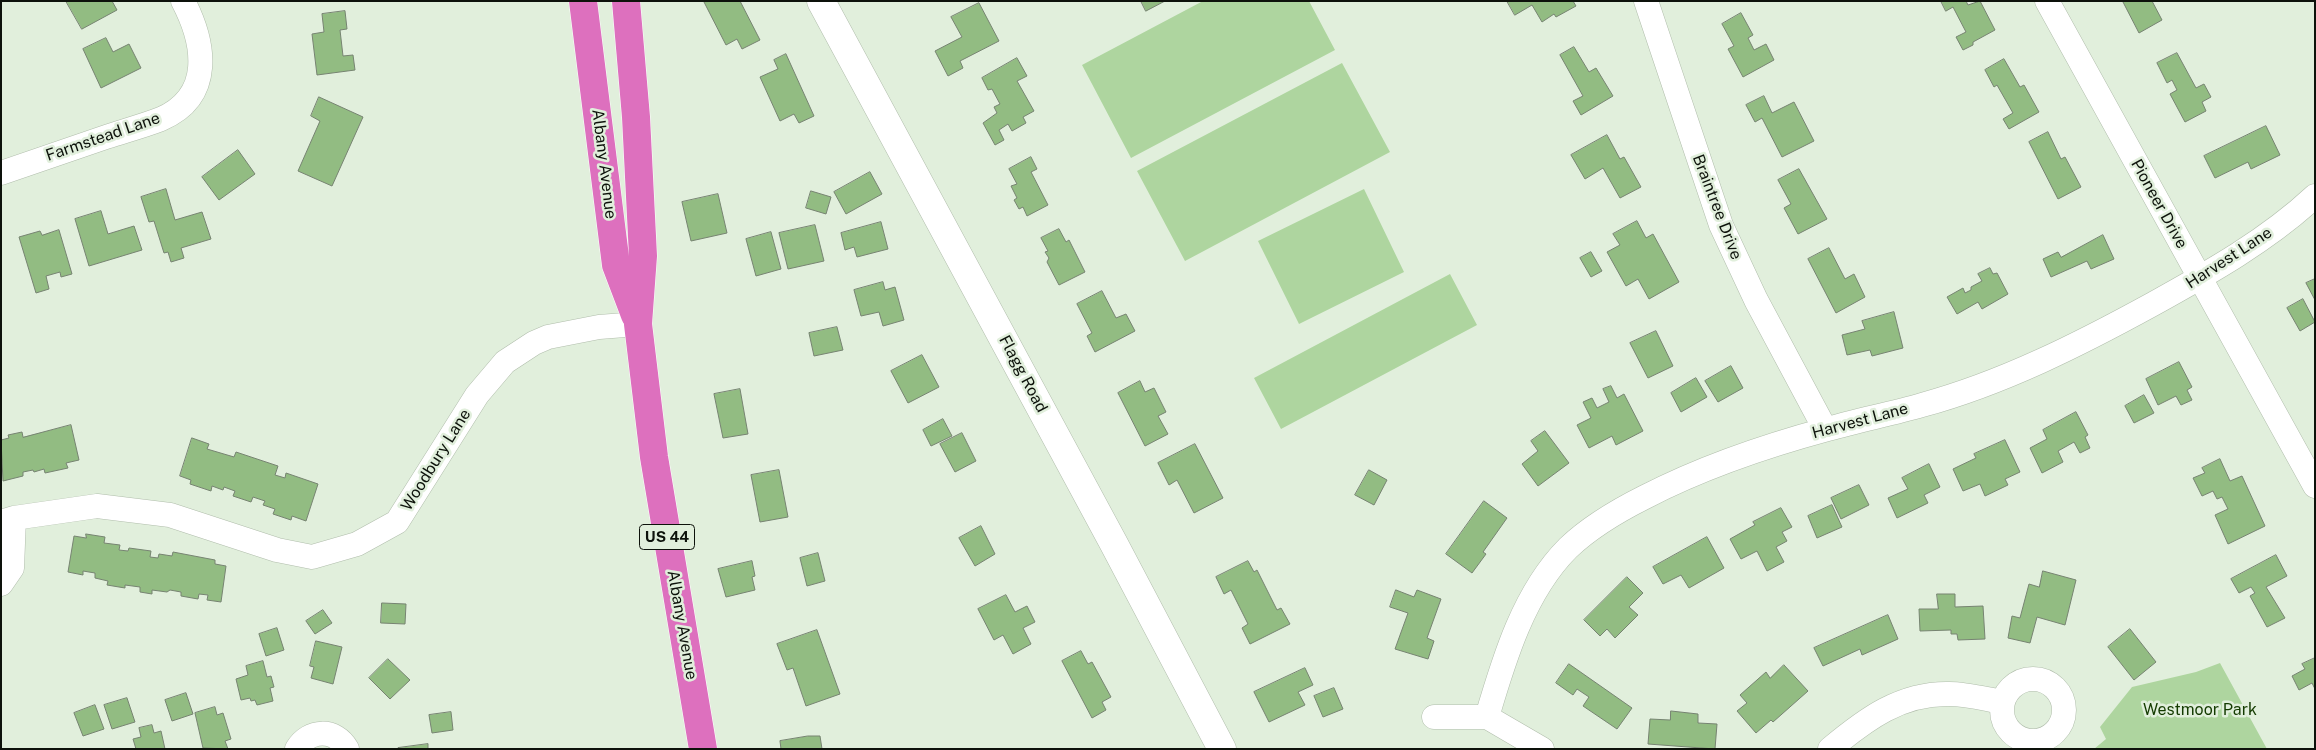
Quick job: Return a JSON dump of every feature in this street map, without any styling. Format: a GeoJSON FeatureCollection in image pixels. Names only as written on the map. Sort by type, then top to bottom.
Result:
{"type":"FeatureCollection","features":[{"type":"Feature","properties":{"kind":"highway","name":"Albany Avenue"},"geometry":{"type":"LineString","coordinates":[[583,1],[616,265],[638,324]]}},
{"type":"Feature","properties":{"kind":"highway","name":"Albany Avenue"},"geometry":{"type":"LineString","coordinates":[[626,1],[636,117],[643,256],[638,324],[654,457],[703,749]]}},
{"type":"Feature","properties":{"kind":"street","name":"Farmstead Lane"},"geometry":{"type":"LineString","coordinates":[[1,173],[162,118],[186,100],[200,71],[202,54],[198,34],[183,1]]}},
{"type":"Feature","properties":{"kind":"street","name":"Flagg Road"},"geometry":{"type":"LineString","coordinates":[[821,1],[1110,535],[1222,749]]}},
{"type":"Feature","properties":{"kind":"street","name":"Braintree Drive"},"geometry":{"type":"LineString","coordinates":[[1646,1],[1721,224],[1756,300],[1825,429]]}},
{"type":"Feature","properties":{"kind":"street","name":"Pioneer Drive"},"geometry":{"type":"LineString","coordinates":[[2047,1],[2315,486]]}},
{"type":"Feature","properties":{"kind":"street","name":"Harvest Lane"},"geometry":{"type":"LineString","coordinates":[[1487,718],[1504,657],[1533,596],[1556,561],[1570,546],[1604,519],[1671,484],[1719,463],[1825,429],[1925,404],[1999,378],[2096,335],[2200,278],[2261,239],[2315,196]]}},
{"type":"Feature","properties":{"kind":"street","name":"Woodbury Lane"},"geometry":{"type":"LineString","coordinates":[[1,584],[12,568],[8,520],[97,506],[170,515],[277,550],[312,556],[357,544],[397,522],[477,395],[505,362],[534,343],[548,337],[599,327],[638,324]]}},
{"type":"Feature","properties":{"kind":"street"},"geometry":{"type":"LineString","coordinates":[[1830,749],[1889,706],[1908,699],[1950,694],[2002,702]]}},
{"type":"Feature","properties":{"kind":"street"},"geometry":{"type":"LineString","coordinates":[[1434,717],[1487,718],[1542,749]]}},
{"type":"Feature","properties":{"kind":"street"},"geometry":{"type":"LineString","coordinates":[[297,749],[301,741],[318,733],[327,733],[336,737],[347,749]]}},
{"type":"Feature","properties":{"kind":"green space"},"geometry":{"type":"Polygon","coordinates":[[[1203,1],[1309,1],[1335,50],[1131,158],[1082,65],[1203,1]]]}},
{"type":"Feature","properties":{"kind":"green space"},"geometry":{"type":"Polygon","coordinates":[[[1342,63],[1390,152],[1185,261],[1137,171],[1342,63]]]}},
{"type":"Feature","properties":{"kind":"green space"},"geometry":{"type":"Polygon","coordinates":[[[1364,189],[1404,272],[1299,324],[1258,241],[1364,189]]]}},
{"type":"Feature","properties":{"kind":"green space"},"geometry":{"type":"Polygon","coordinates":[[[1450,274],[1477,325],[1281,429],[1254,378],[1450,274]]]}},
{"type":"Feature","properties":{"kind":"green space","name":"Westmoor Park"},"geometry":{"type":"Polygon","coordinates":[[[2220,663],[2267,749],[2094,749],[2106,739],[2100,727],[2132,687],[2196,672],[2220,663]]]}},
{"type":"Feature","properties":{"kind":"building"},"geometry":{"type":"Polygon","coordinates":[[[66,1],[112,1],[117,10],[82,29],[66,1]]]}},
{"type":"Feature","properties":{"kind":"building"},"geometry":{"type":"Polygon","coordinates":[[[740,1],[760,40],[742,49],[737,39],[726,45],[704,2],[740,1]]]}},
{"type":"Feature","properties":{"kind":"building"},"geometry":{"type":"Polygon","coordinates":[[[1141,1],[1165,1],[1146,11],[1141,1]]]}},
{"type":"Feature","properties":{"kind":"building"},"geometry":{"type":"Polygon","coordinates":[[[1507,1],[1573,1],[1576,6],[1556,17],[1554,14],[1542,22],[1532,5],[1515,15],[1507,1]]]}},
{"type":"Feature","properties":{"kind":"building"},"geometry":{"type":"Polygon","coordinates":[[[1941,1],[1966,1],[1968,5],[1980,1],[1995,30],[1963,50],[1956,37],[1966,32],[1953,7],[1946,11],[1941,1]]]}},
{"type":"Feature","properties":{"kind":"building"},"geometry":{"type":"Polygon","coordinates":[[[2152,1],[2162,20],[2139,33],[2123,2],[2152,1]]]}},
{"type":"Feature","properties":{"kind":"building"},"geometry":{"type":"Polygon","coordinates":[[[979,3],[999,41],[960,61],[963,68],[948,76],[935,51],[962,37],[951,17],[979,3]]]}},
{"type":"Feature","properties":{"kind":"building"},"geometry":{"type":"Polygon","coordinates":[[[345,11],[347,29],[340,30],[343,56],[353,55],[355,70],[317,75],[312,34],[324,32],[322,14],[345,11]]]}},
{"type":"Feature","properties":{"kind":"building"},"geometry":{"type":"Polygon","coordinates":[[[1741,13],[1753,35],[1748,38],[1754,50],[1766,44],[1774,60],[1743,77],[1728,49],[1734,46],[1722,24],[1741,13]]]}},
{"type":"Feature","properties":{"kind":"building"},"geometry":{"type":"Polygon","coordinates":[[[106,38],[113,52],[129,44],[141,68],[101,88],[83,49],[106,38]]]}},
{"type":"Feature","properties":{"kind":"building"},"geometry":{"type":"Polygon","coordinates":[[[1574,47],[1589,72],[1596,68],[1613,96],[1581,115],[1573,101],[1583,96],[1560,55],[1574,47]]]}},
{"type":"Feature","properties":{"kind":"building"},"geometry":{"type":"Polygon","coordinates":[[[2177,53],[2196,88],[2204,84],[2211,97],[2202,102],[2206,111],[2185,122],[2170,94],[2177,90],[2172,80],[2167,83],[2157,63],[2177,53]]]}},
{"type":"Feature","properties":{"kind":"building"},"geometry":{"type":"Polygon","coordinates":[[[786,54],[814,116],[799,123],[794,114],[780,121],[760,77],[778,69],[774,60],[786,54]]]}},
{"type":"Feature","properties":{"kind":"building"},"geometry":{"type":"Polygon","coordinates":[[[1017,58],[1027,76],[1017,81],[1034,111],[1023,117],[1026,123],[1012,131],[1008,124],[999,130],[1004,140],[995,145],[983,123],[997,113],[994,107],[1000,104],[992,89],[988,90],[982,78],[1017,58]]]}},
{"type":"Feature","properties":{"kind":"building"},"geometry":{"type":"Polygon","coordinates":[[[2004,59],[2020,87],[2024,85],[2039,112],[2009,129],[2003,119],[2013,113],[1997,85],[1994,87],[1985,70],[2004,59]]]}},
{"type":"Feature","properties":{"kind":"building"},"geometry":{"type":"Polygon","coordinates":[[[1764,96],[1772,113],[1794,102],[1814,141],[1782,157],[1762,118],[1755,122],[1746,105],[1764,96]]]}},
{"type":"Feature","properties":{"kind":"building"},"geometry":{"type":"Polygon","coordinates":[[[319,97],[363,117],[332,186],[298,171],[320,121],[311,116],[319,97]]]}},
{"type":"Feature","properties":{"kind":"building"},"geometry":{"type":"Polygon","coordinates":[[[2266,126],[2280,155],[2251,169],[2248,162],[2215,178],[2204,156],[2266,126]]]}},
{"type":"Feature","properties":{"kind":"building"},"geometry":{"type":"Polygon","coordinates":[[[2048,132],[2061,159],[2065,157],[2081,187],[2058,199],[2029,142],[2048,132]]]}},
{"type":"Feature","properties":{"kind":"building"},"geometry":{"type":"Polygon","coordinates":[[[1607,135],[1620,159],[1624,157],[1641,187],[1620,198],[1603,168],[1585,179],[1571,155],[1607,135]]]}},
{"type":"Feature","properties":{"kind":"building"},"geometry":{"type":"Polygon","coordinates":[[[238,150],[255,174],[219,200],[202,177],[238,150]]]}},
{"type":"Feature","properties":{"kind":"building"},"geometry":{"type":"Polygon","coordinates":[[[1031,157],[1037,169],[1031,172],[1048,205],[1027,216],[1023,207],[1019,209],[1014,200],[1017,198],[1011,186],[1017,184],[1009,169],[1031,157]]]}},
{"type":"Feature","properties":{"kind":"building"},"geometry":{"type":"Polygon","coordinates":[[[1799,169],[1827,219],[1798,234],[1784,208],[1791,204],[1778,180],[1799,169]]]}},
{"type":"Feature","properties":{"kind":"building"},"geometry":{"type":"Polygon","coordinates":[[[870,172],[882,194],[846,214],[834,192],[870,172]]]}},
{"type":"Feature","properties":{"kind":"building"},"geometry":{"type":"Polygon","coordinates":[[[166,189],[175,220],[202,212],[211,239],[181,248],[184,258],[171,262],[168,252],[164,253],[154,221],[149,222],[141,197],[166,189]]]}},
{"type":"Feature","properties":{"kind":"building"},"geometry":{"type":"Polygon","coordinates":[[[811,191],[831,197],[826,214],[806,208],[811,191]]]}},
{"type":"Feature","properties":{"kind":"building"},"geometry":{"type":"Polygon","coordinates":[[[718,194],[727,233],[691,241],[682,202],[718,194]]]}},
{"type":"Feature","properties":{"kind":"building"},"geometry":{"type":"Polygon","coordinates":[[[101,211],[108,234],[134,226],[142,250],[89,266],[75,219],[101,211]]]}},
{"type":"Feature","properties":{"kind":"building"},"geometry":{"type":"Polygon","coordinates":[[[1637,221],[1646,238],[1653,234],[1679,282],[1649,299],[1638,279],[1626,286],[1607,252],[1620,245],[1613,234],[1637,221]]]}},
{"type":"Feature","properties":{"kind":"building"},"geometry":{"type":"Polygon","coordinates":[[[881,222],[888,249],[857,257],[854,247],[845,250],[841,233],[881,222]]]}},
{"type":"Feature","properties":{"kind":"building"},"geometry":{"type":"Polygon","coordinates":[[[815,225],[824,261],[788,269],[779,233],[815,225]]]}},
{"type":"Feature","properties":{"kind":"building"},"geometry":{"type":"Polygon","coordinates":[[[1059,229],[1066,242],[1069,240],[1085,272],[1059,285],[1047,262],[1049,258],[1045,252],[1048,251],[1041,238],[1059,229]]]}},
{"type":"Feature","properties":{"kind":"building"},"geometry":{"type":"Polygon","coordinates":[[[59,230],[72,274],[61,277],[60,272],[46,276],[49,289],[36,293],[19,237],[40,231],[42,235],[59,230]]]}},
{"type":"Feature","properties":{"kind":"building"},"geometry":{"type":"Polygon","coordinates":[[[771,232],[781,269],[756,276],[746,239],[771,232]]]}},
{"type":"Feature","properties":{"kind":"building"},"geometry":{"type":"Polygon","coordinates":[[[2103,235],[2114,259],[2091,269],[2087,261],[2051,277],[2043,259],[2058,252],[2061,257],[2103,235]]]}},
{"type":"Feature","properties":{"kind":"building"},"geometry":{"type":"Polygon","coordinates":[[[1829,248],[1845,279],[1854,274],[1865,297],[1836,313],[1808,259],[1829,248]]]}},
{"type":"Feature","properties":{"kind":"building"},"geometry":{"type":"Polygon","coordinates":[[[1591,252],[1602,271],[1591,277],[1580,258],[1591,252]]]}},
{"type":"Feature","properties":{"kind":"building"},"geometry":{"type":"Polygon","coordinates":[[[1990,268],[1993,274],[1997,273],[2008,294],[1982,309],[1978,302],[1957,314],[1947,297],[1963,288],[1965,293],[1971,290],[1971,287],[1982,281],[1978,274],[1990,268]]]}},
{"type":"Feature","properties":{"kind":"building"},"geometry":{"type":"Polygon","coordinates":[[[2315,279],[2315,300],[2306,283],[2315,279]]]}},
{"type":"Feature","properties":{"kind":"building"},"geometry":{"type":"Polygon","coordinates":[[[883,282],[885,290],[895,287],[904,320],[883,326],[879,312],[861,316],[854,290],[883,282]]]}},
{"type":"Feature","properties":{"kind":"building"},"geometry":{"type":"Polygon","coordinates":[[[1102,291],[1116,318],[1126,314],[1135,331],[1095,352],[1087,336],[1092,333],[1077,304],[1102,291]]]}},
{"type":"Feature","properties":{"kind":"building"},"geometry":{"type":"Polygon","coordinates":[[[2303,299],[2315,322],[2300,331],[2287,308],[2303,299]]]}},
{"type":"Feature","properties":{"kind":"building"},"geometry":{"type":"Polygon","coordinates":[[[1894,312],[1903,348],[1872,356],[1870,350],[1847,355],[1842,335],[1865,329],[1862,321],[1894,312]]]}},
{"type":"Feature","properties":{"kind":"building"},"geometry":{"type":"Polygon","coordinates":[[[837,327],[843,350],[814,356],[809,333],[837,327]]]}},
{"type":"Feature","properties":{"kind":"building"},"geometry":{"type":"Polygon","coordinates":[[[1656,331],[1673,366],[1648,378],[1630,343],[1656,331]]]}},
{"type":"Feature","properties":{"kind":"building"},"geometry":{"type":"Polygon","coordinates":[[[922,355],[939,387],[908,403],[891,371],[922,355]]]}},
{"type":"Feature","properties":{"kind":"building"},"geometry":{"type":"Polygon","coordinates":[[[2179,362],[2192,387],[2187,390],[2192,400],[2181,405],[2176,396],[2158,405],[2146,379],[2179,362]]]}},
{"type":"Feature","properties":{"kind":"building"},"geometry":{"type":"Polygon","coordinates":[[[1731,366],[1743,388],[1718,402],[1705,381],[1731,366]]]}},
{"type":"Feature","properties":{"kind":"building"},"geometry":{"type":"Polygon","coordinates":[[[1696,378],[1707,397],[1681,412],[1671,393],[1696,378]]]}},
{"type":"Feature","properties":{"kind":"building"},"geometry":{"type":"Polygon","coordinates":[[[1140,381],[1145,392],[1154,388],[1166,412],[1158,416],[1168,434],[1145,446],[1118,393],[1140,381]]]}},
{"type":"Feature","properties":{"kind":"building"},"geometry":{"type":"Polygon","coordinates":[[[1611,386],[1617,398],[1624,394],[1643,431],[1616,445],[1612,436],[1589,448],[1577,425],[1591,418],[1583,402],[1592,398],[1597,408],[1609,402],[1603,389],[1611,386]]]}},
{"type":"Feature","properties":{"kind":"building"},"geometry":{"type":"Polygon","coordinates":[[[740,389],[748,434],[723,438],[714,394],[740,389]]]}},
{"type":"Feature","properties":{"kind":"building"},"geometry":{"type":"Polygon","coordinates":[[[2144,395],[2154,413],[2134,423],[2125,406],[2144,395]]]}},
{"type":"Feature","properties":{"kind":"building"},"geometry":{"type":"Polygon","coordinates":[[[2076,412],[2088,435],[2085,437],[2090,448],[2080,453],[2074,442],[2058,451],[2063,462],[2042,473],[2030,448],[2047,439],[2043,430],[2076,412]]]}},
{"type":"Feature","properties":{"kind":"building"},"geometry":{"type":"Polygon","coordinates":[[[943,419],[952,436],[931,446],[923,430],[943,419]]]}},
{"type":"Feature","properties":{"kind":"building"},"geometry":{"type":"Polygon","coordinates":[[[71,425],[79,460],[66,463],[68,468],[45,473],[44,469],[34,472],[33,470],[23,472],[23,476],[3,481],[1,440],[9,438],[8,435],[22,432],[23,437],[71,425]]]}},
{"type":"Feature","properties":{"kind":"building"},"geometry":{"type":"Polygon","coordinates":[[[1545,431],[1569,463],[1538,486],[1522,464],[1538,451],[1531,441],[1545,431]]]}},
{"type":"Feature","properties":{"kind":"building"},"geometry":{"type":"Polygon","coordinates":[[[962,433],[976,461],[955,472],[940,444],[962,433]]]}},
{"type":"Feature","properties":{"kind":"building"},"geometry":{"type":"Polygon","coordinates":[[[192,438],[209,444],[207,449],[234,457],[236,452],[278,466],[275,475],[285,478],[286,473],[318,484],[306,521],[292,516],[291,520],[273,514],[275,509],[263,505],[265,501],[253,497],[251,502],[233,496],[235,491],[224,487],[223,490],[212,486],[211,491],[190,484],[191,480],[180,476],[192,438]]]}},
{"type":"Feature","properties":{"kind":"building"},"geometry":{"type":"Polygon","coordinates":[[[2005,440],[2020,472],[2005,479],[2008,485],[1985,496],[1980,484],[1963,491],[1953,469],[1976,458],[1974,454],[2005,440]]]}},
{"type":"Feature","properties":{"kind":"building"},"geometry":{"type":"Polygon","coordinates":[[[1195,444],[1223,498],[1194,513],[1177,480],[1169,485],[1158,463],[1195,444]]]}},
{"type":"Feature","properties":{"kind":"building"},"geometry":{"type":"Polygon","coordinates":[[[2220,459],[2230,481],[2242,476],[2265,526],[2228,544],[2215,515],[2228,509],[2222,497],[2217,499],[2213,491],[2202,496],[2193,478],[2205,473],[2202,468],[2220,459]]]}},
{"type":"Feature","properties":{"kind":"building"},"geometry":{"type":"Polygon","coordinates":[[[1929,464],[1940,487],[1924,495],[1928,503],[1897,518],[1888,498],[1908,489],[1902,478],[1929,464]]]}},
{"type":"Feature","properties":{"kind":"building"},"geometry":{"type":"Polygon","coordinates":[[[779,470],[788,517],[760,522],[751,475],[779,470]]]}},
{"type":"Feature","properties":{"kind":"building"},"geometry":{"type":"Polygon","coordinates":[[[1369,470],[1387,480],[1374,505],[1355,495],[1369,470]]]}},
{"type":"Feature","properties":{"kind":"building"},"geometry":{"type":"Polygon","coordinates":[[[1859,485],[1869,505],[1841,519],[1831,498],[1859,485]]]}},
{"type":"Feature","properties":{"kind":"building"},"geometry":{"type":"Polygon","coordinates":[[[1484,501],[1507,518],[1483,552],[1486,554],[1472,573],[1446,554],[1484,501]]]}},
{"type":"Feature","properties":{"kind":"building"},"geometry":{"type":"Polygon","coordinates":[[[1832,505],[1842,527],[1817,538],[1808,516],[1832,505]]]}},
{"type":"Feature","properties":{"kind":"building"},"geometry":{"type":"Polygon","coordinates":[[[1781,508],[1792,527],[1782,532],[1787,541],[1776,547],[1784,562],[1767,571],[1757,551],[1741,559],[1730,539],[1755,525],[1753,522],[1781,508]]]}},
{"type":"Feature","properties":{"kind":"building"},"geometry":{"type":"Polygon","coordinates":[[[981,526],[995,554],[975,566],[959,538],[981,526]]]}},
{"type":"Feature","properties":{"kind":"building"},"geometry":{"type":"Polygon","coordinates":[[[86,534],[105,537],[104,543],[120,545],[119,550],[128,551],[129,548],[151,551],[150,557],[158,558],[159,554],[172,556],[173,552],[215,560],[215,564],[226,566],[221,602],[207,600],[208,595],[199,594],[198,599],[181,596],[181,592],[170,590],[167,592],[152,590],[152,594],[140,592],[140,587],[125,585],[125,588],[107,585],[108,581],[95,578],[95,573],[83,571],[83,575],[68,572],[74,536],[86,538],[86,534]]]}},
{"type":"Feature","properties":{"kind":"building"},"geometry":{"type":"Polygon","coordinates":[[[1707,537],[1724,568],[1689,588],[1681,575],[1663,584],[1653,567],[1707,537]]]}},
{"type":"Feature","properties":{"kind":"building"},"geometry":{"type":"Polygon","coordinates":[[[818,553],[825,581],[807,586],[800,558],[818,553]]]}},
{"type":"Feature","properties":{"kind":"building"},"geometry":{"type":"Polygon","coordinates":[[[2276,555],[2287,576],[2266,587],[2285,618],[2267,627],[2250,596],[2255,593],[2251,587],[2239,593],[2231,579],[2276,555]]]}},
{"type":"Feature","properties":{"kind":"building"},"geometry":{"type":"Polygon","coordinates":[[[752,561],[755,576],[752,577],[755,590],[726,597],[718,569],[752,561]]]}},
{"type":"Feature","properties":{"kind":"building"},"geometry":{"type":"Polygon","coordinates":[[[1248,561],[1254,572],[1257,570],[1277,610],[1281,608],[1290,624],[1250,644],[1242,628],[1248,624],[1231,590],[1224,594],[1216,577],[1248,561]]]}},
{"type":"Feature","properties":{"kind":"building"},"geometry":{"type":"Polygon","coordinates":[[[2043,571],[2076,580],[2065,625],[2037,617],[2030,643],[2008,638],[2012,616],[2020,618],[2029,584],[2039,587],[2043,571]]]}},
{"type":"Feature","properties":{"kind":"building"},"geometry":{"type":"Polygon","coordinates":[[[1627,577],[1643,593],[1629,607],[1638,615],[1615,638],[1607,629],[1600,636],[1584,620],[1627,577]]]}},
{"type":"Feature","properties":{"kind":"building"},"geometry":{"type":"Polygon","coordinates":[[[1396,590],[1414,597],[1417,590],[1441,599],[1427,638],[1434,641],[1428,659],[1395,649],[1408,613],[1390,607],[1396,590]]]}},
{"type":"Feature","properties":{"kind":"building"},"geometry":{"type":"Polygon","coordinates":[[[1937,594],[1955,594],[1955,607],[1983,606],[1985,639],[1958,640],[1957,634],[1951,634],[1951,630],[1920,631],[1919,609],[1938,609],[1937,594]]]}},
{"type":"Feature","properties":{"kind":"building"},"geometry":{"type":"Polygon","coordinates":[[[1006,595],[1015,612],[1027,606],[1035,622],[1023,628],[1031,644],[1013,654],[1003,635],[994,640],[978,609],[1006,595]]]}},
{"type":"Feature","properties":{"kind":"building"},"geometry":{"type":"Polygon","coordinates":[[[382,603],[406,604],[405,624],[381,623],[382,603]]]}},
{"type":"Feature","properties":{"kind":"building"},"geometry":{"type":"Polygon","coordinates":[[[323,610],[332,623],[315,634],[306,621],[323,610]]]}},
{"type":"Feature","properties":{"kind":"building"},"geometry":{"type":"Polygon","coordinates":[[[1888,615],[1898,639],[1862,655],[1860,649],[1823,666],[1814,648],[1888,615]]]}},
{"type":"Feature","properties":{"kind":"building"},"geometry":{"type":"Polygon","coordinates":[[[277,628],[284,650],[266,656],[259,634],[277,628]]]}},
{"type":"Feature","properties":{"kind":"building"},"geometry":{"type":"Polygon","coordinates":[[[2130,629],[2156,662],[2134,680],[2108,647],[2130,629]]]}},
{"type":"Feature","properties":{"kind":"building"},"geometry":{"type":"Polygon","coordinates":[[[817,630],[840,694],[806,706],[793,668],[787,670],[777,644],[817,630]]]}},
{"type":"Feature","properties":{"kind":"building"},"geometry":{"type":"Polygon","coordinates":[[[316,641],[342,647],[333,684],[311,678],[314,667],[310,666],[316,641]]]}},
{"type":"Feature","properties":{"kind":"building"},"geometry":{"type":"Polygon","coordinates":[[[1081,651],[1088,664],[1092,662],[1111,697],[1102,702],[1106,710],[1092,718],[1062,661],[1081,651]]]}},
{"type":"Feature","properties":{"kind":"building"},"geometry":{"type":"Polygon","coordinates":[[[2315,658],[2315,689],[2312,683],[2299,690],[2292,676],[2305,669],[2302,664],[2315,658]]]}},
{"type":"Feature","properties":{"kind":"building"},"geometry":{"type":"Polygon","coordinates":[[[388,659],[410,680],[390,699],[369,678],[388,659]]]}},
{"type":"Feature","properties":{"kind":"building"},"geometry":{"type":"Polygon","coordinates":[[[263,661],[267,677],[271,676],[274,687],[270,688],[273,701],[257,705],[255,700],[251,701],[250,698],[241,700],[236,679],[248,675],[246,666],[263,661]]]}},
{"type":"Feature","properties":{"kind":"building"},"geometry":{"type":"Polygon","coordinates":[[[1569,664],[1632,708],[1617,729],[1583,706],[1589,697],[1577,689],[1573,695],[1556,683],[1569,664]]]}},
{"type":"Feature","properties":{"kind":"building"},"geometry":{"type":"Polygon","coordinates":[[[1784,665],[1808,691],[1773,722],[1771,720],[1756,733],[1737,711],[1747,703],[1740,695],[1766,672],[1770,678],[1784,665]]]}},
{"type":"Feature","properties":{"kind":"building"},"geometry":{"type":"Polygon","coordinates":[[[1305,668],[1313,685],[1298,692],[1305,705],[1269,722],[1254,692],[1305,668]]]}},
{"type":"Feature","properties":{"kind":"building"},"geometry":{"type":"Polygon","coordinates":[[[1334,688],[1343,709],[1323,717],[1314,696],[1334,688]]]}},
{"type":"Feature","properties":{"kind":"building"},"geometry":{"type":"Polygon","coordinates":[[[186,693],[193,714],[172,721],[165,700],[186,693]]]}},
{"type":"Feature","properties":{"kind":"building"},"geometry":{"type":"Polygon","coordinates":[[[127,698],[135,722],[112,729],[104,705],[127,698]]]}},
{"type":"Feature","properties":{"kind":"building"},"geometry":{"type":"Polygon","coordinates":[[[95,705],[104,729],[83,736],[74,713],[95,705]]]}},
{"type":"Feature","properties":{"kind":"building"},"geometry":{"type":"Polygon","coordinates":[[[215,707],[217,715],[223,713],[231,739],[225,741],[228,749],[203,748],[195,713],[215,707]]]}},
{"type":"Feature","properties":{"kind":"building"},"geometry":{"type":"Polygon","coordinates":[[[1671,711],[1698,714],[1698,723],[1717,724],[1715,749],[1648,744],[1650,719],[1670,720],[1671,711]]]}},
{"type":"Feature","properties":{"kind":"building"},"geometry":{"type":"Polygon","coordinates":[[[451,712],[453,730],[432,733],[429,715],[451,712]]]}},
{"type":"Feature","properties":{"kind":"building"},"geometry":{"type":"Polygon","coordinates":[[[152,725],[154,733],[161,731],[165,749],[136,749],[133,739],[141,737],[139,728],[152,725]]]}},
{"type":"Feature","properties":{"kind":"building"},"geometry":{"type":"Polygon","coordinates":[[[820,736],[822,749],[781,749],[780,741],[820,736]]]}},
{"type":"Feature","properties":{"kind":"building"},"geometry":{"type":"Polygon","coordinates":[[[428,744],[428,749],[398,749],[398,748],[428,744]]]}}]}
